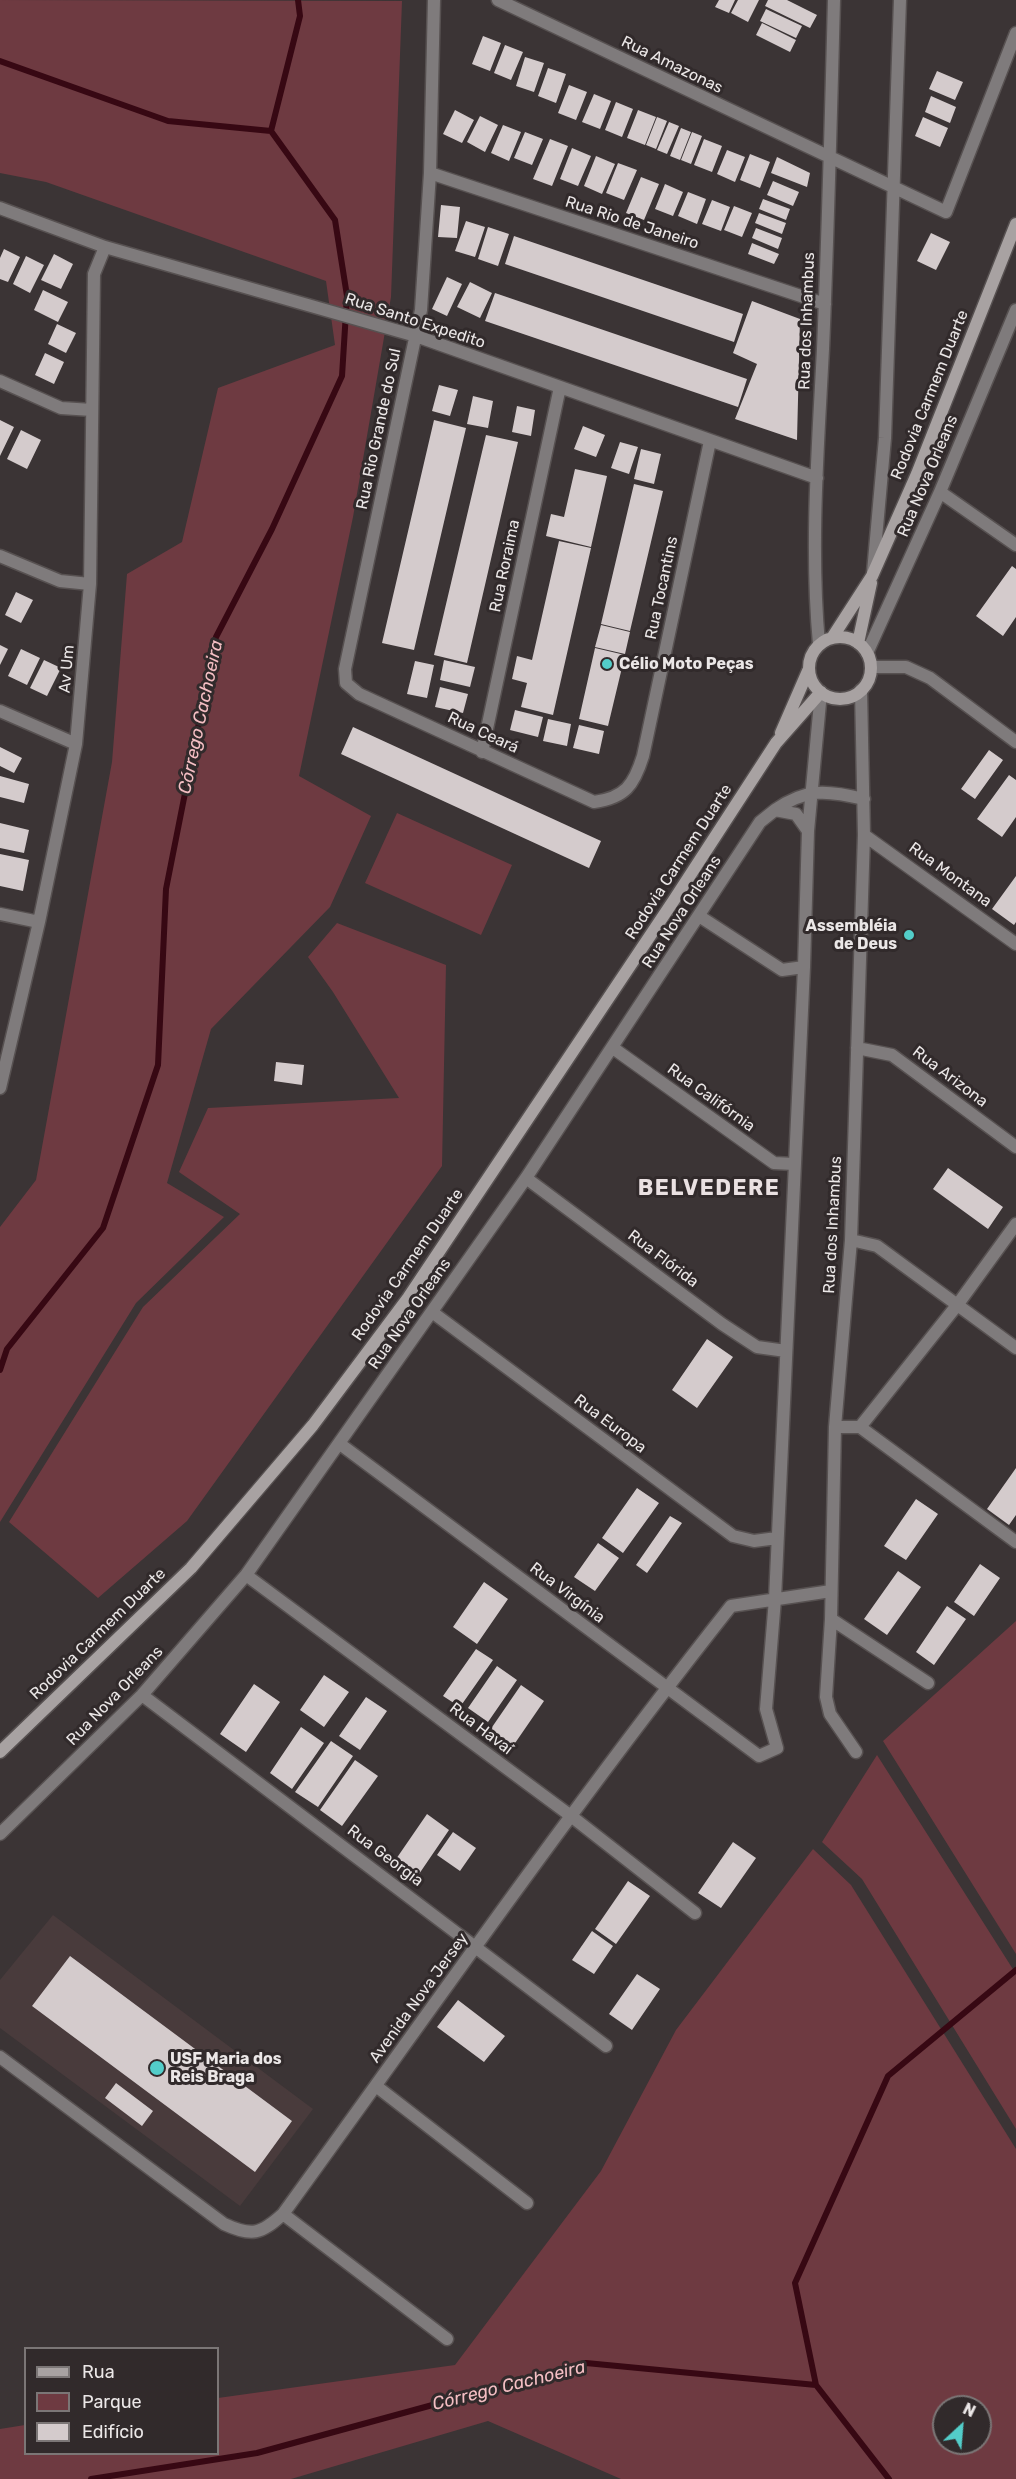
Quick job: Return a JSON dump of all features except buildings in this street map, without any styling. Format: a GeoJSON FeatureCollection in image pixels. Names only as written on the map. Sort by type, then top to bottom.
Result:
{"type":"FeatureCollection","features":[{"type":"Feature","properties":{"kind":"street","name":"Rua Rio Grande do Sul"},"geometry":{"type":"LineString","coordinates":[[346,683],[345,669],[421,310],[430,173],[434,0]]}},
{"type":"Feature","properties":{"kind":"street","name":"Rua Amazonas"},"geometry":{"type":"LineString","coordinates":[[498,0],[946,212],[1016,33]]}},
{"type":"Feature","properties":{"kind":"street","name":"Rua dos Inhambus"},"geometry":{"type":"LineString","coordinates":[[819,644],[814,590],[834,0]]}},
{"type":"Feature","properties":{"kind":"street"},"geometry":{"type":"LineString","coordinates":[[872,576],[885,438],[900,0]]}},
{"type":"Feature","properties":{"kind":"street","name":"Rua Rio de Janeiro"},"geometry":{"type":"LineString","coordinates":[[430,173],[825,304]]}},
{"type":"Feature","properties":{"kind":"street","name":"Rua Santo Expedito"},"geometry":{"type":"LineString","coordinates":[[0,208],[105,247],[416,336],[817,478]]}},
{"type":"Feature","properties":{"kind":"street","name":"Rodovia Carmem Duarte"},"geometry":{"type":"LineString","coordinates":[[832,638],[872,576],[917,474],[1016,224]]}},
{"type":"Feature","properties":{"kind":"street","name":"Av Um"},"geometry":{"type":"LineString","coordinates":[[0,1088],[39,922],[76,744],[90,584],[94,274],[105,247]]}},
{"type":"Feature","properties":{"kind":"street","name":"Rua Nova Orleans"},"geometry":{"type":"LineString","coordinates":[[867,653],[940,492],[1016,310]]}},
{"type":"Feature","properties":{"kind":"street"},"geometry":{"type":"LineString","coordinates":[[0,381],[61,408],[92,410]]}},
{"type":"Feature","properties":{"kind":"street","name":"Rua Roraima"},"geometry":{"type":"LineString","coordinates":[[482,752],[560,387]]}},
{"type":"Feature","properties":{"kind":"street","name":"Rua Tocantins"},"geometry":{"type":"LineString","coordinates":[[611,800],[627,789],[637,776],[643,756],[710,441]]}},
{"type":"Feature","properties":{"kind":"street"},"geometry":{"type":"LineString","coordinates":[[940,492],[1016,544]]}},
{"type":"Feature","properties":{"kind":"street"},"geometry":{"type":"LineString","coordinates":[[0,556],[60,581],[90,584]]}},
{"type":"Feature","properties":{"kind":"street","name":"Rodovia Carmem Duarte"},"geometry":{"type":"LineString","coordinates":[[858,643],[872,576]]}},
{"type":"Feature","properties":{"kind":"street"},"geometry":{"type":"LineString","coordinates":[[832,638],[845,638],[858,643],[867,653],[871,667],[869,679],[861,690],[850,697],[837,699],[821,692],[813,684],[808,671],[810,656],[819,644],[832,638]]}},
{"type":"Feature","properties":{"kind":"street"},"geometry":{"type":"LineString","coordinates":[[871,667],[906,668],[930,678],[1016,742]]}},
{"type":"Feature","properties":{"kind":"street","name":"Rodovia Carmem Duarte"},"geometry":{"type":"LineString","coordinates":[[776,743],[808,671]]}},
{"type":"Feature","properties":{"kind":"street","name":"Rua Ceará"},"geometry":{"type":"LineString","coordinates":[[346,683],[359,694],[482,752],[594,801],[611,800]]}},
{"type":"Feature","properties":{"kind":"street","name":"Rua dos Inhambus"},"geometry":{"type":"LineString","coordinates":[[856,1752],[830,1714],[826,1697],[831,1619],[835,1426],[851,1240],[864,835],[861,690]]}},
{"type":"Feature","properties":{"kind":"street"},"geometry":{"type":"LineString","coordinates":[[776,1599],[808,831],[821,692]]}},
{"type":"Feature","properties":{"kind":"street","name":"Rodovia Carmem Duarte"},"geometry":{"type":"LineString","coordinates":[[0,1752],[191,1568],[313,1425],[408,1298],[776,743],[821,692]]}},
{"type":"Feature","properties":{"kind":"street"},"geometry":{"type":"LineString","coordinates":[[0,711],[76,744]]}},
{"type":"Feature","properties":{"kind":"street"},"geometry":{"type":"LineString","coordinates":[[811,792],[836,792],[864,799]]}},
{"type":"Feature","properties":{"kind":"street","name":"Rua Nova Orleans"},"geometry":{"type":"LineString","coordinates":[[0,1834],[142,1695],[246,1575],[526,1178],[614,1048],[760,822],[793,797],[811,792]]}},
{"type":"Feature","properties":{"kind":"street"},"geometry":{"type":"LineString","coordinates":[[775,810],[796,814],[808,831]]}},
{"type":"Feature","properties":{"kind":"street","name":"Rua Montana"},"geometry":{"type":"LineString","coordinates":[[864,835],[916,870],[1016,944]]}},
{"type":"Feature","properties":{"kind":"street"},"geometry":{"type":"LineString","coordinates":[[0,914],[39,922]]}},
{"type":"Feature","properties":{"kind":"street"},"geometry":{"type":"LineString","coordinates":[[699,916],[782,970],[804,967]]}},
{"type":"Feature","properties":{"kind":"street","name":"Rua Califórnia"},"geometry":{"type":"LineString","coordinates":[[614,1048],[774,1163],[794,1164]]}},
{"type":"Feature","properties":{"kind":"street","name":"Rua Arizona"},"geometry":{"type":"LineString","coordinates":[[857,1048],[892,1055],[1016,1147]]}},
{"type":"Feature","properties":{"kind":"street","name":"Rua Flórida"},"geometry":{"type":"LineString","coordinates":[[526,1178],[722,1324],[757,1347],[786,1351]]}},
{"type":"Feature","properties":{"kind":"street"},"geometry":{"type":"LineString","coordinates":[[860,1427],[958,1304],[1016,1224]]}},
{"type":"Feature","properties":{"kind":"street"},"geometry":{"type":"LineString","coordinates":[[851,1240],[877,1246],[1016,1348]]}},
{"type":"Feature","properties":{"kind":"street","name":"Rua Europa"},"geometry":{"type":"LineString","coordinates":[[432,1312],[733,1536],[754,1541],[777,1538]]}},
{"type":"Feature","properties":{"kind":"street"},"geometry":{"type":"LineString","coordinates":[[835,1426],[860,1427],[1016,1542]]}},
{"type":"Feature","properties":{"kind":"street","name":"Rua Virgínia"},"geometry":{"type":"LineString","coordinates":[[340,1444],[759,1756],[777,1748],[766,1708],[776,1599]]}},
{"type":"Feature","properties":{"kind":"street","name":"Rua Havaí"},"geometry":{"type":"LineString","coordinates":[[246,1575],[571,1816],[694,1913]]}},
{"type":"Feature","properties":{"kind":"street","name":"Avenida Nova Jersey"},"geometry":{"type":"LineString","coordinates":[[0,2057],[224,2224],[241,2231],[259,2231],[267,2228],[283,2214],[571,1816],[731,1606],[831,1591]]}},
{"type":"Feature","properties":{"kind":"street"},"geometry":{"type":"LineString","coordinates":[[831,1619],[928,1683]]}},
{"type":"Feature","properties":{"kind":"street","name":"Rua Georgia"},"geometry":{"type":"LineString","coordinates":[[142,1695],[477,1946],[606,2046]]}},
{"type":"Feature","properties":{"kind":"street"},"geometry":{"type":"LineString","coordinates":[[376,2086],[527,2203]]}},
{"type":"Feature","properties":{"kind":"street"},"geometry":{"type":"LineString","coordinates":[[283,2214],[447,2339]]}},
{"type":"Feature","properties":{"kind":"shaded area","name":"USF Maria dos Reis Braga"},"geometry":{"type":"Polygon","coordinates":[[[53,1915],[313,2109],[240,2206],[0,2028],[0,1980],[53,1915]]]}},
{"type":"Feature","properties":{"kind":"green space"},"geometry":{"type":"Polygon","coordinates":[[[0,0],[402,1],[391,297],[353,517],[299,776],[371,816],[330,907],[211,1029],[167,1183],[224,1217],[136,1303],[0,1522],[0,1227],[36,1180],[112,762],[127,574],[182,542],[218,388],[335,345],[326,281],[46,182],[0,173],[0,0]]]}},
{"type":"Feature","properties":{"kind":"green space"},"geometry":{"type":"Polygon","coordinates":[[[397,813],[512,865],[481,935],[365,883],[397,813]]]}},
{"type":"Feature","properties":{"kind":"green space"},"geometry":{"type":"Polygon","coordinates":[[[337,923],[446,965],[442,1166],[187,1521],[98,1598],[9,1522],[143,1307],[240,1214],[179,1172],[208,1108],[399,1098],[333,992],[308,957],[337,923]]]}},
{"type":"Feature","properties":{"kind":"green space"},"geometry":{"type":"Polygon","coordinates":[[[1016,1621],[1016,1954],[883,1741],[1016,1621]]]}},
{"type":"Feature","properties":{"kind":"green space"},"geometry":{"type":"Polygon","coordinates":[[[877,1755],[1016,1974],[1016,2129],[862,1879],[822,1842],[877,1755]]]}},
{"type":"Feature","properties":{"kind":"green space"},"geometry":{"type":"Polygon","coordinates":[[[813,1849],[851,1885],[1016,2149],[1016,2479],[621,2479],[488,2421],[291,2479],[0,2479],[0,2429],[24,2425],[24,2455],[219,2455],[219,2398],[455,2365],[601,2171],[676,2030],[813,1849]]]}},
{"type":"Feature","properties":{"kind":"waterway","name":"Córrego Cachoeira"},"geometry":{"type":"LineString","coordinates":[[0,1370],[7,1349],[103,1228],[158,1065],[166,889],[216,637],[272,529],[342,376],[347,296],[335,220],[271,131],[300,16],[298,0]]}},
{"type":"Feature","properties":{"kind":"waterway"},"geometry":{"type":"LineString","coordinates":[[0,61],[168,121],[271,131]]}},
{"type":"Feature","properties":{"kind":"waterway"},"geometry":{"type":"LineString","coordinates":[[889,2479],[816,2385],[795,2283],[888,2076],[1016,1970]]}},
{"type":"Feature","properties":{"kind":"waterway","name":"Córrego Cachoeira"},"geometry":{"type":"LineString","coordinates":[[91,2479],[257,2453],[586,2363],[816,2385]]}},
{"type":"Feature","properties":{"kind":"place","name":"Célio Moto Peças"},"geometry":{"type":"Point","coordinates":[607,664]}},
{"type":"Feature","properties":{"kind":"place","name":"Assembléia de Deus"},"geometry":{"type":"Point","coordinates":[909,935]}},
{"type":"Feature","properties":{"kind":"place","name":"USF Maria dos Reis Braga"},"geometry":{"type":"Point","coordinates":[157,2068]}},
{"type":"Feature","properties":{"kind":"district","name":"BELVEDERE"},"geometry":{"type":"Point","coordinates":[709,1189]}}]}
